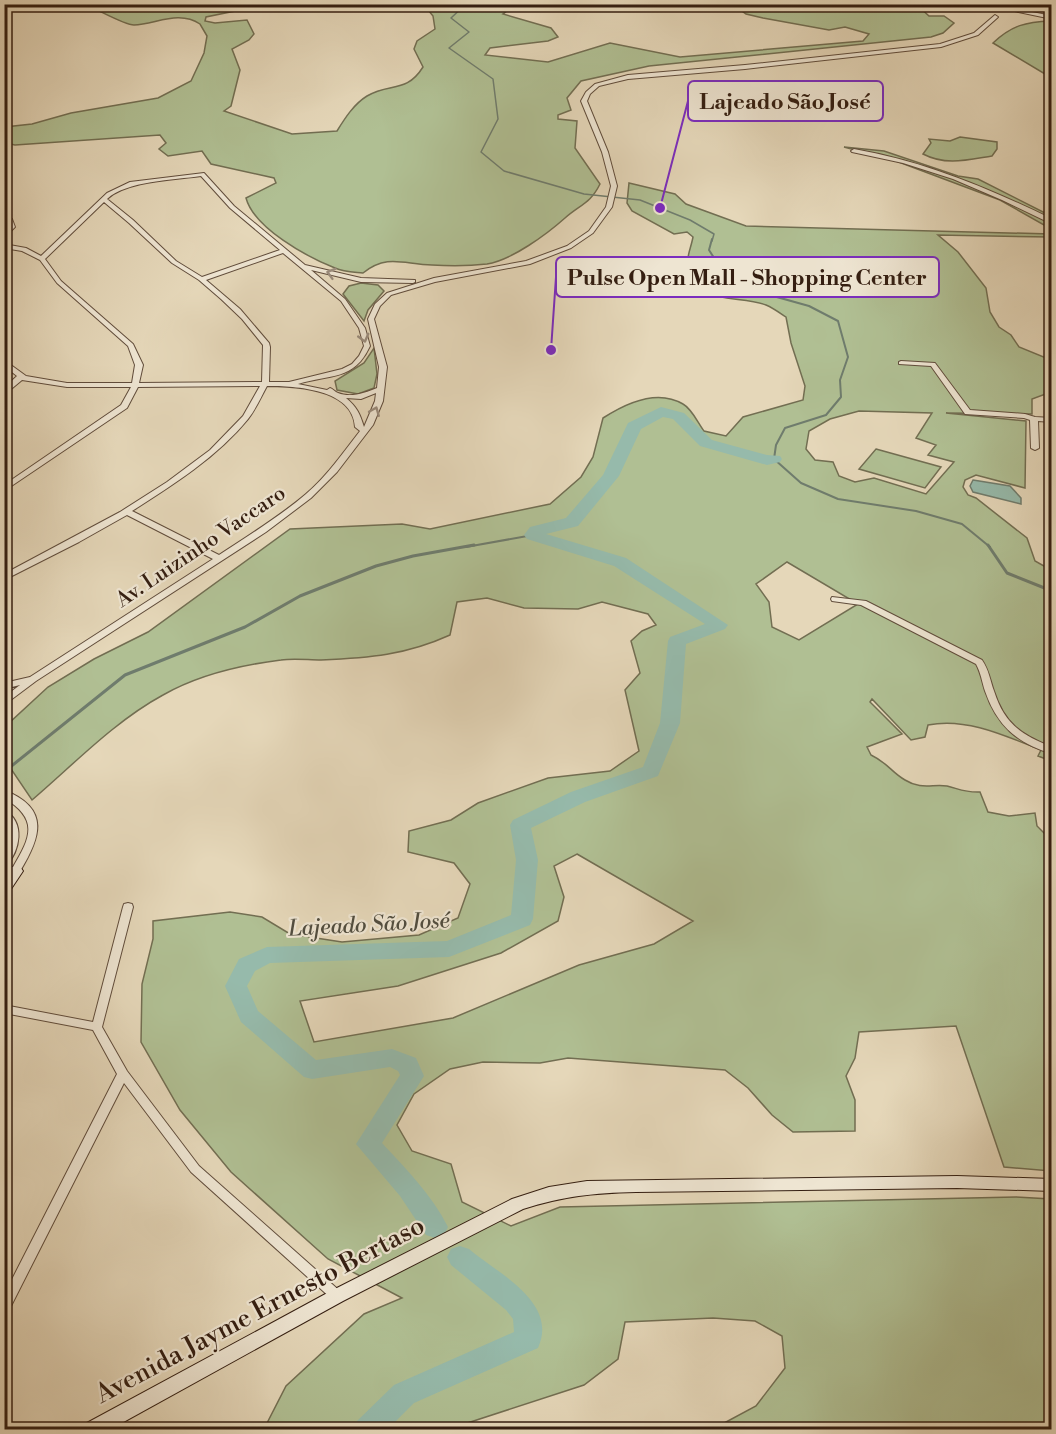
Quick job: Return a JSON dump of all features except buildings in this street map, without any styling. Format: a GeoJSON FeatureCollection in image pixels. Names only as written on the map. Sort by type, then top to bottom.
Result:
{"type":"FeatureCollection","features":[{"type":"Feature","properties":{"kind":"street"},"geometry":{"type":"LineString","coordinates":[[983,5],[1052,18]]}},
{"type":"Feature","properties":{"kind":"street"},"geometry":{"type":"LineString","coordinates":[[1029,13],[1030,6]]}},
{"type":"Feature","properties":{"kind":"street"},"geometry":{"type":"LineString","coordinates":[[372,281],[387,287],[388,294],[434,280],[516,266],[560,252],[591,232],[603,218],[612,200],[614,186],[605,152],[584,101],[588,93],[597,85],[636,76],[745,68],[941,45],[976,34],[995,17]]}},
{"type":"Feature","properties":{"kind":"street"},"geometry":{"type":"LineString","coordinates":[[854,151],[893,157],[979,187],[1052,222]]}},
{"type":"Feature","properties":{"kind":"street"},"geometry":{"type":"LineString","coordinates":[[4,362],[21,375],[67,384],[266,385],[290,384],[334,376],[359,361],[366,351],[368,342],[339,288],[302,266],[232,207],[202,174],[130,184],[103,199],[42,259]]}},
{"type":"Feature","properties":{"kind":"street"},"geometry":{"type":"LineString","coordinates":[[4,578],[128,512],[202,459],[245,420],[266,385],[267,346],[244,315],[201,279],[175,263],[135,224],[103,199]]}},
{"type":"Feature","properties":{"kind":"street"},"geometry":{"type":"LineString","coordinates":[[4,218],[10,220],[12,227],[4,236]]}},
{"type":"Feature","properties":{"kind":"street"},"geometry":{"type":"LineString","coordinates":[[4,246],[24,249],[42,259],[59,282],[131,345],[139,365],[135,385],[124,406],[4,489]]}},
{"type":"Feature","properties":{"kind":"street"},"geometry":{"type":"LineString","coordinates":[[201,279],[284,251]]}},
{"type":"Feature","properties":{"kind":"street"},"geometry":{"type":"LineString","coordinates":[[302,266],[361,280],[434,280]]}},
{"type":"Feature","properties":{"kind":"street"},"geometry":{"type":"LineString","coordinates":[[339,288],[361,280]]}},
{"type":"Feature","properties":{"kind":"street","name":"Av. Luizinho Vaccaro"},"geometry":{"type":"LineString","coordinates":[[33,679],[272,525],[308,496],[340,463],[374,412],[381,389],[382,358],[371,319],[377,306],[388,294]]}},
{"type":"Feature","properties":{"kind":"street"},"geometry":{"type":"LineString","coordinates":[[901,363],[933,364],[968,412],[1052,420]]}},
{"type":"Feature","properties":{"kind":"street"},"geometry":{"type":"LineString","coordinates":[[4,393],[21,375]]}},
{"type":"Feature","properties":{"kind":"street"},"geometry":{"type":"LineString","coordinates":[[334,376],[328,384],[336,394],[354,408],[359,427],[363,430]]}},
{"type":"Feature","properties":{"kind":"street"},"geometry":{"type":"LineString","coordinates":[[290,384],[361,397],[381,389]]}},
{"type":"Feature","properties":{"kind":"street"},"geometry":{"type":"LineString","coordinates":[[1034,419],[1035,448]]}},
{"type":"Feature","properties":{"kind":"street"},"geometry":{"type":"LineString","coordinates":[[128,512],[220,559]]}},
{"type":"Feature","properties":{"kind":"street"},"geometry":{"type":"LineString","coordinates":[[835,599],[863,603],[979,662],[1005,725],[1022,738],[1052,751]]}},
{"type":"Feature","properties":{"kind":"street"},"geometry":{"type":"LineString","coordinates":[[4,686],[33,679]]}},
{"type":"Feature","properties":{"kind":"street"},"geometry":{"type":"LineString","coordinates":[[4,702],[33,679]]}},
{"type":"Feature","properties":{"kind":"street"},"geometry":{"type":"LineString","coordinates":[[4,793],[26,808],[34,826],[30,848],[8,868]]}},
{"type":"Feature","properties":{"kind":"street"},"geometry":{"type":"LineString","coordinates":[[4,813],[15,829],[15,844],[4,889]]}},
{"type":"Feature","properties":{"kind":"street"},"geometry":{"type":"LineString","coordinates":[[15,829],[34,826]]}},
{"type":"Feature","properties":{"kind":"street"},"geometry":{"type":"LineString","coordinates":[[128,907],[97,1027],[123,1074],[195,1169],[337,1296]]}},
{"type":"Feature","properties":{"kind":"street"},"geometry":{"type":"LineString","coordinates":[[4,1009],[97,1027]]}},
{"type":"Feature","properties":{"kind":"street"},"geometry":{"type":"LineString","coordinates":[[4,1308],[123,1074]]}},
{"type":"Feature","properties":{"kind":"street","name":"Avenida Jayme Ernesto Bertaso"},"geometry":{"type":"LineString","coordinates":[[91,1430],[453,1235],[518,1204],[549,1194],[587,1188],[957,1182],[1052,1185]]}},
{"type":"Feature","properties":{"kind":"shaded area"},"geometry":{"type":"Polygon","coordinates":[[[86,5],[248,5],[240,10],[206,17],[205,21],[215,23],[247,20],[254,34],[249,40],[232,49],[240,70],[231,106],[224,111],[292,134],[337,131],[362,99],[375,92],[404,84],[417,75],[423,67],[414,49],[417,41],[435,29],[433,16],[424,5],[515,5],[503,14],[551,28],[558,37],[548,41],[490,48],[485,55],[548,62],[610,43],[680,57],[863,41],[869,34],[845,27],[829,30],[763,18],[746,14],[735,6],[722,5],[917,5],[929,16],[944,16],[954,23],[943,33],[931,37],[649,66],[581,81],[567,98],[571,110],[558,115],[558,119],[577,121],[575,148],[600,184],[589,200],[529,246],[497,262],[453,266],[389,262],[381,263],[363,273],[338,269],[310,257],[283,240],[259,220],[246,198],[276,183],[274,178],[211,164],[202,151],[168,156],[159,149],[166,143],[160,135],[15,145],[5,143],[5,127],[32,124],[71,113],[158,98],[191,81],[204,53],[207,36],[200,24],[184,18],[176,18],[134,25],[117,20],[86,5]]]}},
{"type":"Feature","properties":{"kind":"shaded area"},"geometry":{"type":"Polygon","coordinates":[[[1051,21],[1051,75],[1045,74],[993,43],[1007,32],[1020,26],[1051,21]]]}},
{"type":"Feature","properties":{"kind":"shaded area"},"geometry":{"type":"Polygon","coordinates":[[[960,137],[997,142],[997,149],[992,156],[957,161],[940,160],[923,154],[931,143],[929,139],[950,141],[960,137]]]}},
{"type":"Feature","properties":{"kind":"shaded area"},"geometry":{"type":"Polygon","coordinates":[[[844,147],[884,151],[958,176],[978,179],[1051,216],[1051,229],[1000,200],[896,161],[844,147]]]}},
{"type":"Feature","properties":{"kind":"shaded area"},"geometry":{"type":"Polygon","coordinates":[[[629,183],[675,194],[686,204],[746,226],[1051,234],[1051,237],[938,235],[958,252],[986,288],[990,312],[999,327],[1011,335],[1019,347],[1051,360],[1051,392],[1032,399],[1032,414],[946,413],[1026,421],[1025,488],[976,475],[965,480],[963,487],[968,495],[976,498],[1027,538],[1035,561],[1051,570],[1051,761],[1038,756],[1041,750],[986,729],[971,726],[942,723],[928,725],[925,737],[911,740],[872,699],[870,702],[902,734],[867,747],[871,755],[911,783],[980,792],[988,812],[1009,816],[1035,813],[1037,826],[1051,840],[1051,1171],[1004,1167],[956,1026],[859,1032],[855,1058],[846,1076],[855,1100],[855,1131],[793,1132],[772,1115],[748,1088],[725,1070],[568,1058],[540,1063],[483,1062],[450,1069],[414,1094],[397,1125],[412,1151],[451,1164],[462,1202],[511,1226],[560,1207],[1016,1197],[1051,1199],[1051,1429],[713,1429],[756,1406],[785,1368],[782,1336],[755,1321],[713,1318],[625,1322],[618,1359],[584,1385],[449,1429],[264,1429],[286,1386],[364,1314],[402,1298],[328,1259],[231,1172],[180,1110],[141,1042],[142,984],[153,939],[153,921],[230,912],[262,917],[290,934],[342,942],[419,935],[458,918],[470,884],[454,863],[408,852],[409,831],[451,820],[478,803],[548,778],[610,771],[639,751],[625,690],[640,673],[631,641],[642,631],[656,625],[648,614],[602,602],[578,609],[524,608],[487,598],[457,602],[450,635],[418,647],[355,658],[291,659],[266,662],[220,672],[176,688],[128,717],[32,800],[5,760],[5,736],[8,724],[48,687],[94,659],[148,632],[290,529],[402,524],[430,529],[550,504],[581,477],[593,457],[603,418],[622,407],[642,400],[663,398],[683,404],[704,431],[726,436],[743,417],[803,400],[805,386],[791,343],[786,317],[766,305],[707,294],[698,288],[691,280],[687,269],[693,237],[687,232],[674,234],[632,211],[627,203],[629,183]],[[859,411],[830,419],[809,431],[806,449],[815,460],[833,462],[839,476],[855,482],[874,478],[926,494],[954,462],[928,455],[936,445],[916,438],[932,413],[859,411]],[[787,562],[756,584],[769,602],[772,627],[799,640],[858,604],[787,562]],[[577,854],[554,866],[564,897],[558,921],[501,953],[398,986],[300,1001],[314,1042],[453,1018],[579,965],[654,944],[693,921],[577,854]]]}},
{"type":"Feature","properties":{"kind":"shaded area"},"geometry":{"type":"Polygon","coordinates":[[[361,283],[378,285],[384,291],[368,310],[364,321],[343,294],[349,286],[361,283]]]}},
{"type":"Feature","properties":{"kind":"shaded area"},"geometry":{"type":"Polygon","coordinates":[[[374,348],[377,374],[374,388],[358,394],[337,390],[335,381],[364,363],[374,348]]]}},
{"type":"Feature","properties":{"kind":"shaded area"},"geometry":{"type":"Polygon","coordinates":[[[876,449],[941,467],[925,488],[859,469],[876,449]]]}},
{"type":"Feature","properties":{"kind":"shaded area"},"geometry":{"type":"Polygon","coordinates":[[[973,480],[1010,486],[1021,498],[1021,504],[973,492],[970,486],[973,480]]]}},
{"type":"Feature","properties":{"kind":"waterway","name":"Lajeado São José"},"geometry":{"type":"LineString","coordinates":[[466,4],[451,18],[469,32],[449,48],[493,79],[498,119],[481,152],[504,171],[584,194],[640,200],[690,220],[714,234],[712,241]]}},
{"type":"Feature","properties":{"kind":"waterway","name":"Lajeado São José"},"geometry":{"type":"LineString","coordinates":[[712,239],[709,250],[723,272],[741,287],[809,306],[838,321],[848,357],[840,380],[841,397],[826,415],[785,428],[776,445],[774,459],[801,483],[838,499],[916,511],[962,524],[989,546]]}},
{"type":"Feature","properties":{"kind":"waterway","name":"Lajeado São José"},"geometry":{"type":"LineString","coordinates":[[435,1227],[409,1189],[368,1144],[412,1076],[408,1065],[392,1058],[312,1070],[249,1016],[236,986],[247,965],[267,955],[449,949],[522,919],[527,860],[520,825],[578,797],[651,771],[670,723],[677,641],[719,625],[620,562],[533,535],[536,531],[572,522],[611,476],[634,426],[661,412],[678,416],[706,443],[767,460],[774,459]]}},
{"type":"Feature","properties":{"kind":"waterway"},"geometry":{"type":"LineString","coordinates":[[466,547],[533,535]]}},
{"type":"Feature","properties":{"kind":"waterway"},"geometry":{"type":"LineString","coordinates":[[4,772],[125,675],[245,627],[300,596],[376,566],[413,556],[474,545]]}},
{"type":"Feature","properties":{"kind":"waterway"},"geometry":{"type":"LineString","coordinates":[[989,546],[1007,573],[1052,591]]}},
{"type":"Feature","properties":{"kind":"waterway","name":"Lajeado São José"},"geometry":{"type":"LineString","coordinates":[[367,1430],[404,1394],[528,1339],[527,1319],[522,1309],[460,1257]]}},
{"type":"Feature","properties":{"kind":"place","name":"Lajeado São José"},"geometry":{"type":"Point","coordinates":[660,208]}},
{"type":"Feature","properties":{"kind":"place","name":"Pulse Open Mall - Shopping Center"},"geometry":{"type":"Point","coordinates":[551,350]}}]}
